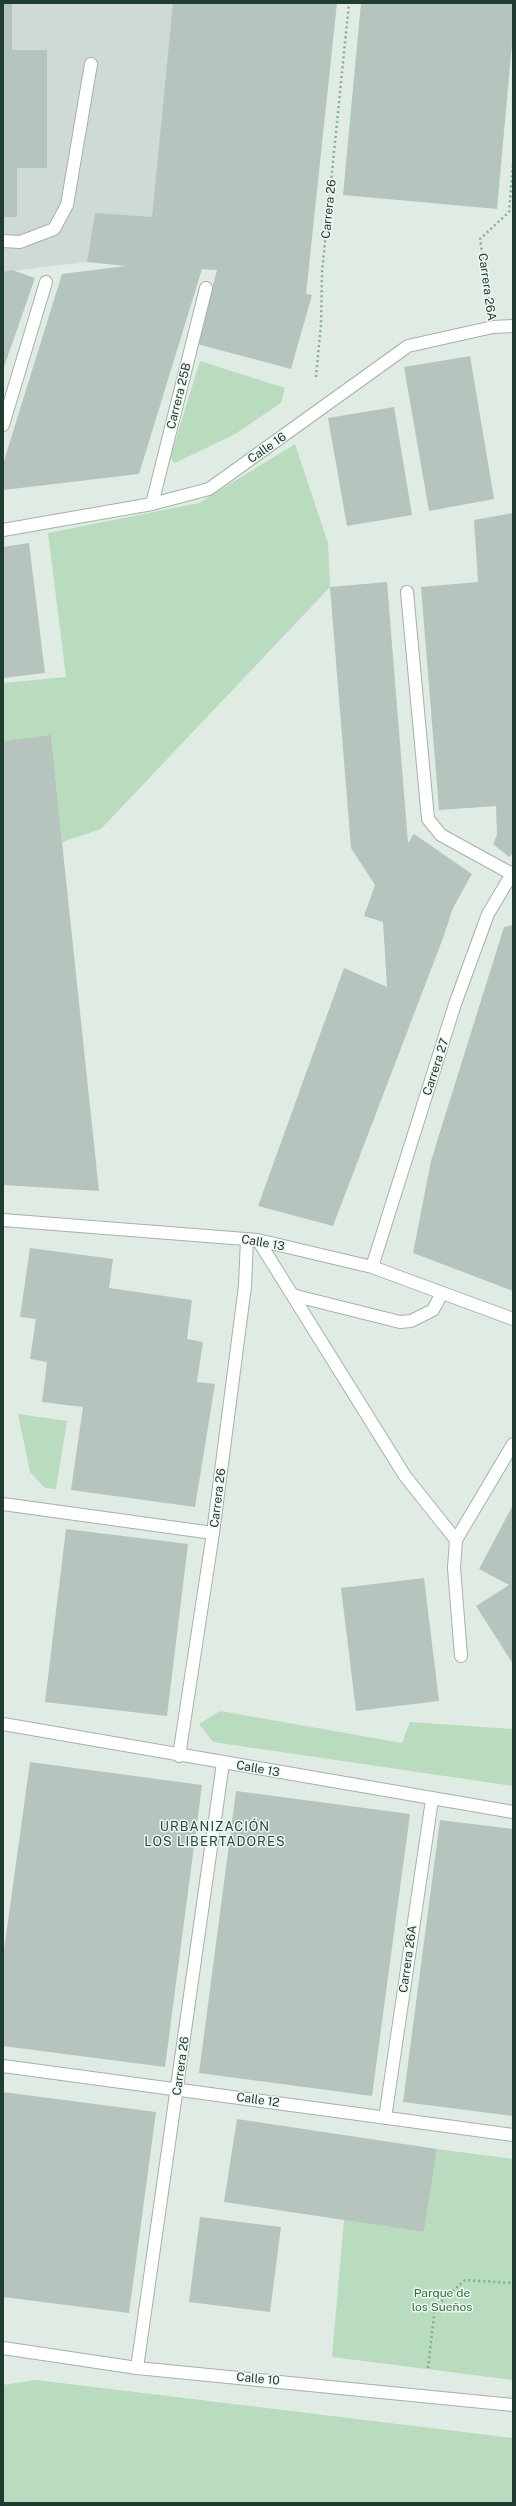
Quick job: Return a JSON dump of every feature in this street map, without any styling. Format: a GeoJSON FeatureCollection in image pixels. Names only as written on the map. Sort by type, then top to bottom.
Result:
{"type":"FeatureCollection","features":[{"type":"Feature","properties":{"kind":"street"},"geometry":{"type":"LineString","coordinates":[[3,241],[20,242],[54,229],[67,205],[91,64]]}},
{"type":"Feature","properties":{"kind":"street"},"geometry":{"type":"LineString","coordinates":[[3,425],[46,282]]}},
{"type":"Feature","properties":{"kind":"street","name":"Carrera 25B"},"geometry":{"type":"LineString","coordinates":[[152,504],[206,288]]}},
{"type":"Feature","properties":{"kind":"street","name":"Calle 16"},"geometry":{"type":"LineString","coordinates":[[3,530],[152,504],[209,489],[313,416],[408,346],[493,327],[513,326]]}},
{"type":"Feature","properties":{"kind":"street"},"geometry":{"type":"LineString","coordinates":[[407,592],[428,819],[441,836],[512,873]]}},
{"type":"Feature","properties":{"kind":"street","name":"Carrera 27"},"geometry":{"type":"LineString","coordinates":[[372,1267],[455,1004],[488,914],[512,873]]}},
{"type":"Feature","properties":{"kind":"street","name":"Calle 13"},"geometry":{"type":"LineString","coordinates":[[3,1220],[253,1239],[372,1267],[513,1319]]}},
{"type":"Feature","properties":{"kind":"street"},"geometry":{"type":"LineString","coordinates":[[253,1239],[292,1295],[405,1476],[456,1540]]}},
{"type":"Feature","properties":{"kind":"street","name":"Carrera 26"},"geometry":{"type":"LineString","coordinates":[[179,1756],[214,1533],[245,1286],[253,1239]]}},
{"type":"Feature","properties":{"kind":"street"},"geometry":{"type":"LineString","coordinates":[[292,1295],[400,1322],[411,1321],[433,1310],[442,1293]]}},
{"type":"Feature","properties":{"kind":"street"},"geometry":{"type":"LineString","coordinates":[[461,1656],[454,1568],[456,1540],[513,1444]]}},
{"type":"Feature","properties":{"kind":"street"},"geometry":{"type":"LineString","coordinates":[[3,1504],[214,1533]]}},
{"type":"Feature","properties":{"kind":"street","name":"Calle 13"},"geometry":{"type":"LineString","coordinates":[[3,1724],[432,1800],[513,1812]]}},
{"type":"Feature","properties":{"kind":"street","name":"Carrera 26"},"geometry":{"type":"LineString","coordinates":[[137,2368],[178,2089],[223,1763]]}},
{"type":"Feature","properties":{"kind":"street","name":"Carrera 26A"},"geometry":{"type":"LineString","coordinates":[[385,2118],[432,1800]]}},
{"type":"Feature","properties":{"kind":"street","name":"Calle 12"},"geometry":{"type":"LineString","coordinates":[[3,2066],[513,2135]]}},
{"type":"Feature","properties":{"kind":"street","name":"Calle 10"},"geometry":{"type":"LineString","coordinates":[[3,2348],[137,2368],[428,2395],[513,2405]]}},
{"type":"Feature","properties":{"kind":"path","name":"Carrera 26"},"geometry":{"type":"LineString","coordinates":[[313,416],[322,324],[322,272],[350,3]]}},
{"type":"Feature","properties":{"kind":"path","name":"Carrera 26A"},"geometry":{"type":"LineString","coordinates":[[493,327],[480,239],[509,212],[513,164]]}},
{"type":"Feature","properties":{"kind":"path"},"geometry":{"type":"LineString","coordinates":[[428,2395],[428,2353],[435,2307],[465,2280],[513,2283]]}},
{"type":"Feature","properties":{"kind":"shaded area"},"geometry":{"type":"Polygon","coordinates":[[[3,3],[251,3],[217,270],[87,262],[3,272],[3,3]]]}},
{"type":"Feature","properties":{"kind":"green space"},"geometry":{"type":"Polygon","coordinates":[[[200,361],[285,388],[281,403],[235,434],[175,463],[170,458],[200,361]]]}},
{"type":"Feature","properties":{"kind":"green space"},"geometry":{"type":"Polygon","coordinates":[[[295,444],[328,543],[330,587],[101,829],[62,842],[51,736],[3,741],[3,683],[66,677],[48,533],[199,503],[295,444]]]}},
{"type":"Feature","properties":{"kind":"green space"},"geometry":{"type":"Polygon","coordinates":[[[18,1414],[67,1421],[56,1489],[45,1488],[30,1472],[18,1414]]]}},
{"type":"Feature","properties":{"kind":"green space"},"geometry":{"type":"Polygon","coordinates":[[[220,1711],[402,1743],[410,1722],[513,1729],[513,1786],[213,1742],[199,1724],[220,1711]]]}},
{"type":"Feature","properties":{"kind":"green space","name":"Parque de los Sueños"},"geometry":{"type":"Polygon","coordinates":[[[437,2149],[513,2159],[513,2380],[332,2357],[344,2220],[424,2232],[437,2149]]]}},
{"type":"Feature","properties":{"kind":"green space"},"geometry":{"type":"Polygon","coordinates":[[[36,2380],[513,2438],[513,2503],[3,2503],[3,2385],[36,2380]]]}},
{"type":"Feature","properties":{"kind":"building"},"geometry":{"type":"Polygon","coordinates":[[[3,3],[12,3],[12,50],[47,50],[47,168],[17,168],[17,217],[3,217],[3,3]]]}},
{"type":"Feature","properties":{"kind":"building"},"geometry":{"type":"Polygon","coordinates":[[[173,3],[337,3],[306,294],[312,295],[291,369],[197,344],[217,270],[202,269],[139,474],[3,490],[3,464],[62,274],[126,266],[87,262],[95,213],[152,217],[173,3]]]}},
{"type":"Feature","properties":{"kind":"building"},"geometry":{"type":"Polygon","coordinates":[[[361,3],[513,3],[513,33],[497,209],[343,195],[361,3]]]}},
{"type":"Feature","properties":{"kind":"building"},"geometry":{"type":"Polygon","coordinates":[[[12,270],[35,278],[3,370],[3,272],[12,270]]]}},
{"type":"Feature","properties":{"kind":"building"},"geometry":{"type":"Polygon","coordinates":[[[470,356],[494,499],[429,511],[404,367],[470,356]]]}},
{"type":"Feature","properties":{"kind":"building"},"geometry":{"type":"Polygon","coordinates":[[[394,407],[412,515],[347,526],[328,418],[394,407]]]}},
{"type":"Feature","properties":{"kind":"building"},"geometry":{"type":"Polygon","coordinates":[[[513,513],[513,853],[509,857],[493,844],[497,835],[496,806],[439,810],[421,587],[478,582],[474,520],[513,513]]]}},
{"type":"Feature","properties":{"kind":"building"},"geometry":{"type":"Polygon","coordinates":[[[29,543],[45,673],[3,678],[3,547],[29,543]]]}},
{"type":"Feature","properties":{"kind":"building"},"geometry":{"type":"Polygon","coordinates":[[[387,582],[408,843],[414,834],[472,874],[453,908],[443,938],[333,1226],[258,1206],[344,968],[387,987],[383,922],[364,916],[375,885],[351,848],[330,587],[387,582]]]}},
{"type":"Feature","properties":{"kind":"building"},"geometry":{"type":"Polygon","coordinates":[[[51,735],[99,1191],[3,1185],[3,741],[51,735]]]}},
{"type":"Feature","properties":{"kind":"building"},"geometry":{"type":"Polygon","coordinates":[[[513,925],[513,1291],[413,1253],[431,1161],[504,927],[513,925]]]}},
{"type":"Feature","properties":{"kind":"building"},"geometry":{"type":"Polygon","coordinates":[[[30,1248],[113,1259],[109,1288],[192,1300],[187,1339],[203,1342],[197,1382],[215,1384],[195,1507],[71,1490],[83,1407],[42,1402],[47,1362],[30,1359],[36,1319],[20,1317],[30,1248]]]}},
{"type":"Feature","properties":{"kind":"building"},"geometry":{"type":"Polygon","coordinates":[[[513,1505],[513,1664],[476,1606],[509,1585],[479,1569],[513,1505]]]}},
{"type":"Feature","properties":{"kind":"building"},"geometry":{"type":"Polygon","coordinates":[[[66,1529],[188,1544],[167,1716],[45,1702],[66,1529]]]}},
{"type":"Feature","properties":{"kind":"building"},"geometry":{"type":"Polygon","coordinates":[[[424,1578],[439,1701],[356,1711],[341,1588],[424,1578]]]}},
{"type":"Feature","properties":{"kind":"building"},"geometry":{"type":"Polygon","coordinates":[[[30,1762],[202,1785],[165,2067],[3,2046],[3,1957],[30,1762]]]}},
{"type":"Feature","properties":{"kind":"building"},"geometry":{"type":"Polygon","coordinates":[[[236,1791],[410,1814],[372,2096],[199,2073],[236,1791]]]}},
{"type":"Feature","properties":{"kind":"building"},"geometry":{"type":"Polygon","coordinates":[[[440,1820],[513,1829],[513,2116],[403,2102],[440,1820]]]}},
{"type":"Feature","properties":{"kind":"building"},"geometry":{"type":"Polygon","coordinates":[[[3,2092],[156,2112],[129,2313],[3,2297],[3,2092]]]}},
{"type":"Feature","properties":{"kind":"building"},"geometry":{"type":"Polygon","coordinates":[[[237,2119],[437,2149],[424,2232],[224,2202],[237,2119]]]}},
{"type":"Feature","properties":{"kind":"building"},"geometry":{"type":"Polygon","coordinates":[[[200,2217],[281,2227],[270,2312],[189,2302],[200,2217]]]}},
{"type":"Feature","properties":{"kind":"district","name":"URBANIZACIÓN LOS LIBERTADORES"},"geometry":{"type":"Point","coordinates":[215,1834]}}]}
